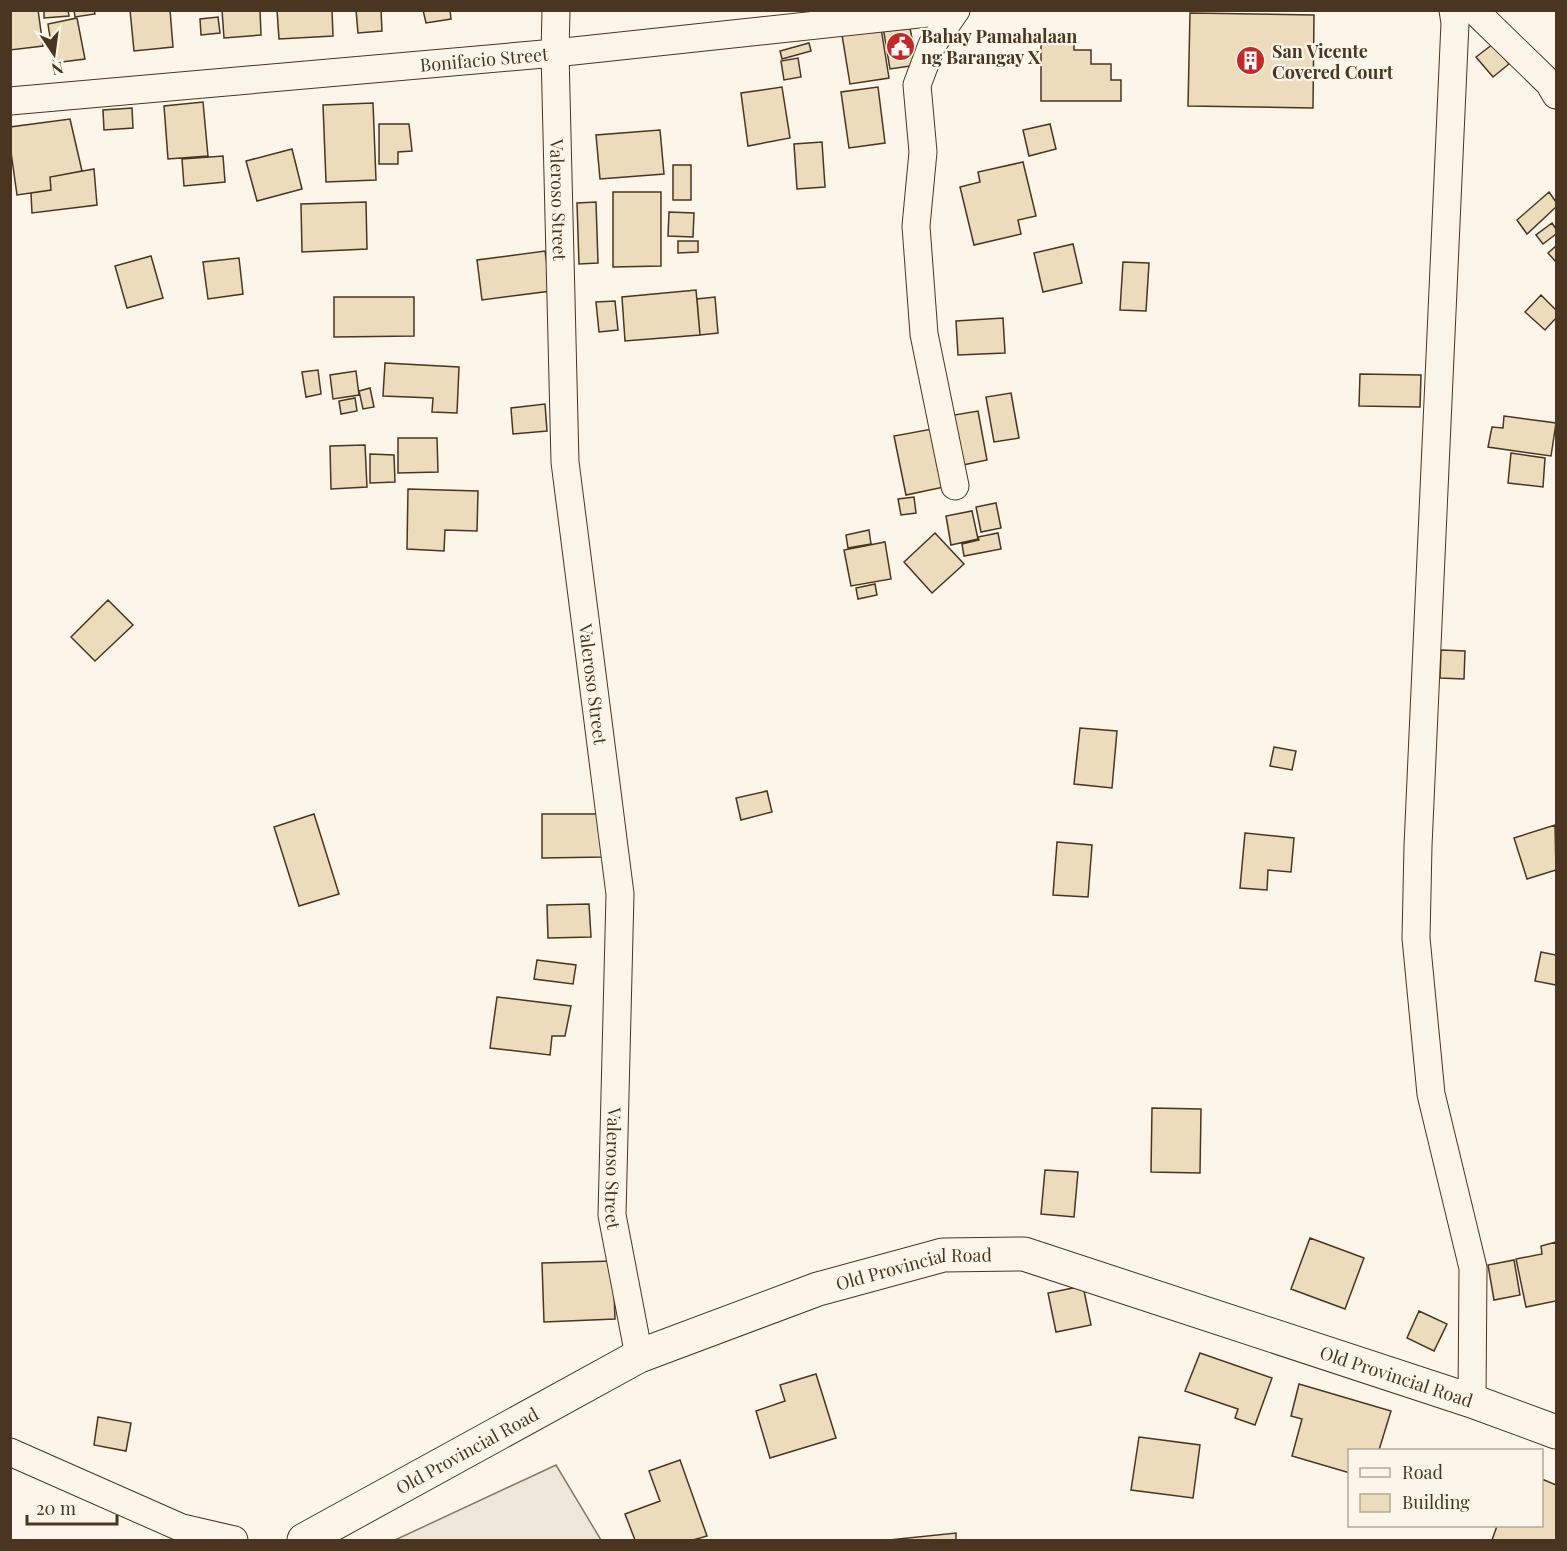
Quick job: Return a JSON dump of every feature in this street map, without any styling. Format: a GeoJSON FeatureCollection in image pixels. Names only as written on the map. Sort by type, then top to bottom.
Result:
{"type":"FeatureCollection","features":[{"type":"Feature","properties":{"kind":"main road","name":"Old Provincial Road"},"geometry":{"type":"LineString","coordinates":[[304,1540],[639,1356],[818,1289],[943,1255],[1024,1254],[1472,1401],[1557,1432]]}},
{"type":"Feature","properties":{"kind":"street","name":"Valeroso Street"},"geometry":{"type":"LineString","coordinates":[[556,10],[555,53],[565,462],[620,894],[612,1215],[639,1356]]}},
{"type":"Feature","properties":{"kind":"street","name":"Bonifacio Street"},"geometry":{"type":"LineString","coordinates":[[10,101],[555,53],[956,10]]}},
{"type":"Feature","properties":{"kind":"street"},"geometry":{"type":"LineString","coordinates":[[955,486],[924,334],[916,226],[923,152],[917,85],[932,45],[956,10]]}},
{"type":"Feature","properties":{"kind":"street"},"geometry":{"type":"LineString","coordinates":[[1453,10],[1455,23],[1418,846],[1416,938],[1431,1094],[1473,1268],[1472,1401]]}},
{"type":"Feature","properties":{"kind":"street"},"geometry":{"type":"LineString","coordinates":[[1474,10],[1549,82],[1557,95]]}},
{"type":"Feature","properties":{"kind":"street"},"geometry":{"type":"LineString","coordinates":[[10,1452],[182,1528],[234,1540]]}},
{"type":"Feature","properties":{"kind":"shaded area"},"geometry":{"type":"Polygon","coordinates":[[[556,1465],[601,1540],[395,1540],[556,1465]]]}},
{"type":"Feature","properties":{"kind":"building"},"geometry":{"type":"Polygon","coordinates":[[[10,10],[38,10],[43,46],[10,50],[10,10]]]}},
{"type":"Feature","properties":{"kind":"building"},"geometry":{"type":"Polygon","coordinates":[[[44,10],[68,10],[69,16],[44,18],[44,10]]]}},
{"type":"Feature","properties":{"kind":"building"},"geometry":{"type":"Polygon","coordinates":[[[74,10],[94,10],[95,14],[75,17],[74,10]]]}},
{"type":"Feature","properties":{"kind":"building"},"geometry":{"type":"Polygon","coordinates":[[[130,10],[170,10],[173,47],[134,51],[130,10]]]}},
{"type":"Feature","properties":{"kind":"building"},"geometry":{"type":"Polygon","coordinates":[[[222,10],[260,10],[261,35],[224,38],[222,10]]]}},
{"type":"Feature","properties":{"kind":"building"},"geometry":{"type":"Polygon","coordinates":[[[277,10],[332,10],[333,36],[279,39],[277,10]]]}},
{"type":"Feature","properties":{"kind":"building"},"geometry":{"type":"Polygon","coordinates":[[[356,10],[381,10],[382,31],[358,33],[356,10]]]}},
{"type":"Feature","properties":{"kind":"building"},"geometry":{"type":"Polygon","coordinates":[[[423,10],[450,10],[451,19],[426,23],[423,10]]]}},
{"type":"Feature","properties":{"kind":"building","name":"San Vicente Covered Court"},"geometry":{"type":"Polygon","coordinates":[[[1190,13],[1314,15],[1313,108],[1188,106],[1190,13]]]}},
{"type":"Feature","properties":{"kind":"building"},"geometry":{"type":"Polygon","coordinates":[[[218,17],[220,33],[201,35],[200,19],[218,17]]]}},
{"type":"Feature","properties":{"kind":"building"},"geometry":{"type":"Polygon","coordinates":[[[77,18],[85,59],[54,63],[48,24],[77,18]]]}},
{"type":"Feature","properties":{"kind":"building","name":"Bahay Pamahalaan ng Barangay X"},"geometry":{"type":"Polygon","coordinates":[[[909,23],[917,65],[890,69],[883,27],[909,23]]]}},
{"type":"Feature","properties":{"kind":"building"},"geometry":{"type":"Polygon","coordinates":[[[881,28],[889,78],[850,84],[842,35],[881,28]]]}},
{"type":"Feature","properties":{"kind":"building"},"geometry":{"type":"Polygon","coordinates":[[[1041,33],[1074,33],[1074,50],[1091,50],[1091,64],[1111,64],[1111,80],[1121,80],[1121,101],[1041,101],[1041,33]]]}},
{"type":"Feature","properties":{"kind":"building"},"geometry":{"type":"Polygon","coordinates":[[[809,43],[811,51],[782,59],[780,51],[809,43]]]}},
{"type":"Feature","properties":{"kind":"building"},"geometry":{"type":"Polygon","coordinates":[[[1493,44],[1509,64],[1493,77],[1476,57],[1493,44]]]}},
{"type":"Feature","properties":{"kind":"building"},"geometry":{"type":"Polygon","coordinates":[[[798,58],[801,77],[784,80],[781,61],[798,58]]]}},
{"type":"Feature","properties":{"kind":"building"},"geometry":{"type":"Polygon","coordinates":[[[782,87],[790,138],[748,146],[741,93],[782,87]]]}},
{"type":"Feature","properties":{"kind":"building"},"geometry":{"type":"Polygon","coordinates":[[[878,87],[885,143],[849,148],[841,92],[878,87]]]}},
{"type":"Feature","properties":{"kind":"building"},"geometry":{"type":"Polygon","coordinates":[[[203,102],[208,156],[168,159],[164,106],[203,102]]]}},
{"type":"Feature","properties":{"kind":"building"},"geometry":{"type":"Polygon","coordinates":[[[373,103],[376,180],[326,182],[323,105],[373,103]]]}},
{"type":"Feature","properties":{"kind":"building"},"geometry":{"type":"Polygon","coordinates":[[[132,108],[133,128],[104,130],[103,110],[132,108]]]}},
{"type":"Feature","properties":{"kind":"building"},"geometry":{"type":"Polygon","coordinates":[[[70,119],[82,171],[50,177],[51,190],[17,195],[10,145],[10,127],[70,119]]]}},
{"type":"Feature","properties":{"kind":"building"},"geometry":{"type":"Polygon","coordinates":[[[379,124],[409,124],[412,151],[398,152],[398,164],[379,164],[379,124]]]}},
{"type":"Feature","properties":{"kind":"building"},"geometry":{"type":"Polygon","coordinates":[[[1050,124],[1056,149],[1029,156],[1023,130],[1050,124]]]}},
{"type":"Feature","properties":{"kind":"building"},"geometry":{"type":"Polygon","coordinates":[[[660,130],[664,174],[600,179],[596,135],[660,130]]]}},
{"type":"Feature","properties":{"kind":"building"},"geometry":{"type":"Polygon","coordinates":[[[822,142],[825,187],[797,189],[794,144],[822,142]]]}},
{"type":"Feature","properties":{"kind":"building"},"geometry":{"type":"Polygon","coordinates":[[[292,149],[302,189],[257,201],[246,161],[292,149]]]}},
{"type":"Feature","properties":{"kind":"building"},"geometry":{"type":"Polygon","coordinates":[[[223,156],[225,182],[184,186],[182,159],[223,156]]]}},
{"type":"Feature","properties":{"kind":"building"},"geometry":{"type":"Polygon","coordinates":[[[1023,162],[1036,216],[1018,220],[1021,234],[974,245],[960,187],[980,182],[978,172],[1023,162]]]}},
{"type":"Feature","properties":{"kind":"building"},"geometry":{"type":"Polygon","coordinates":[[[673,165],[691,165],[691,200],[673,200],[673,165]]]}},
{"type":"Feature","properties":{"kind":"building"},"geometry":{"type":"Polygon","coordinates":[[[94,169],[97,205],[32,213],[31,193],[51,190],[50,177],[94,169]]]}},
{"type":"Feature","properties":{"kind":"building"},"geometry":{"type":"Polygon","coordinates":[[[613,192],[661,192],[661,266],[613,267],[613,192]]]}},
{"type":"Feature","properties":{"kind":"building"},"geometry":{"type":"Polygon","coordinates":[[[1549,192],[1556,202],[1556,207],[1527,234],[1517,220],[1549,192]]]}},
{"type":"Feature","properties":{"kind":"building"},"geometry":{"type":"Polygon","coordinates":[[[366,202],[367,249],[302,252],[301,204],[366,202]]]}},
{"type":"Feature","properties":{"kind":"building"},"geometry":{"type":"Polygon","coordinates":[[[596,202],[598,263],[579,264],[577,203],[596,202]]]}},
{"type":"Feature","properties":{"kind":"building"},"geometry":{"type":"Polygon","coordinates":[[[669,212],[694,213],[693,237],[668,236],[669,212]]]}},
{"type":"Feature","properties":{"kind":"building"},"geometry":{"type":"Polygon","coordinates":[[[1552,223],[1556,234],[1543,244],[1536,235],[1552,223]]]}},
{"type":"Feature","properties":{"kind":"building"},"geometry":{"type":"Polygon","coordinates":[[[678,241],[698,241],[698,252],[678,253],[678,241]]]}},
{"type":"Feature","properties":{"kind":"building"},"geometry":{"type":"Polygon","coordinates":[[[1073,244],[1082,283],[1043,292],[1034,253],[1073,244]]]}},
{"type":"Feature","properties":{"kind":"building"},"geometry":{"type":"Polygon","coordinates":[[[1556,246],[1556,262],[1548,253],[1556,246]]]}},
{"type":"Feature","properties":{"kind":"building"},"geometry":{"type":"Polygon","coordinates":[[[545,251],[551,291],[482,300],[477,260],[545,251]]]}},
{"type":"Feature","properties":{"kind":"building"},"geometry":{"type":"Polygon","coordinates":[[[151,256],[163,298],[127,308],[115,266],[151,256]]]}},
{"type":"Feature","properties":{"kind":"building"},"geometry":{"type":"Polygon","coordinates":[[[239,258],[243,294],[208,299],[203,262],[239,258]]]}},
{"type":"Feature","properties":{"kind":"building"},"geometry":{"type":"Polygon","coordinates":[[[1123,262],[1149,263],[1146,311],[1120,310],[1123,262]]]}},
{"type":"Feature","properties":{"kind":"building"},"geometry":{"type":"Polygon","coordinates":[[[696,290],[700,335],[625,341],[622,297],[696,290]]]}},
{"type":"Feature","properties":{"kind":"building"},"geometry":{"type":"Polygon","coordinates":[[[1541,295],[1556,310],[1556,318],[1545,330],[1525,312],[1541,295]]]}},
{"type":"Feature","properties":{"kind":"building"},"geometry":{"type":"Polygon","coordinates":[[[334,297],[414,297],[414,336],[334,337],[334,297]]]}},
{"type":"Feature","properties":{"kind":"building"},"geometry":{"type":"Polygon","coordinates":[[[715,297],[718,333],[700,335],[697,299],[715,297]]]}},
{"type":"Feature","properties":{"kind":"building"},"geometry":{"type":"Polygon","coordinates":[[[615,301],[618,330],[599,332],[596,302],[615,301]]]}},
{"type":"Feature","properties":{"kind":"building"},"geometry":{"type":"Polygon","coordinates":[[[1003,318],[1005,353],[958,355],[956,321],[1003,318]]]}},
{"type":"Feature","properties":{"kind":"building"},"geometry":{"type":"Polygon","coordinates":[[[385,363],[459,367],[457,413],[432,412],[433,398],[383,396],[385,363]]]}},
{"type":"Feature","properties":{"kind":"building"},"geometry":{"type":"Polygon","coordinates":[[[318,370],[321,394],[306,397],[302,372],[318,370]]]}},
{"type":"Feature","properties":{"kind":"building"},"geometry":{"type":"Polygon","coordinates":[[[356,371],[359,395],[333,399],[330,375],[356,371]]]}},
{"type":"Feature","properties":{"kind":"building"},"geometry":{"type":"Polygon","coordinates":[[[1360,374],[1421,375],[1420,407],[1359,406],[1360,374]]]}},
{"type":"Feature","properties":{"kind":"building"},"geometry":{"type":"Polygon","coordinates":[[[370,388],[374,407],[363,409],[359,391],[370,388]]]}},
{"type":"Feature","properties":{"kind":"building"},"geometry":{"type":"Polygon","coordinates":[[[1011,393],[1019,438],[994,442],[986,397],[1011,393]]]}},
{"type":"Feature","properties":{"kind":"building"},"geometry":{"type":"Polygon","coordinates":[[[355,398],[357,411],[341,414],[339,401],[355,398]]]}},
{"type":"Feature","properties":{"kind":"building"},"geometry":{"type":"Polygon","coordinates":[[[545,404],[547,431],[513,434],[511,408],[545,404]]]}},
{"type":"Feature","properties":{"kind":"building"},"geometry":{"type":"Polygon","coordinates":[[[978,411],[987,460],[958,466],[948,416],[978,411]]]}},
{"type":"Feature","properties":{"kind":"building"},"geometry":{"type":"Polygon","coordinates":[[[1504,416],[1556,423],[1551,456],[1488,447],[1492,427],[1503,428],[1504,416]]]}},
{"type":"Feature","properties":{"kind":"building"},"geometry":{"type":"Polygon","coordinates":[[[932,429],[944,487],[906,495],[894,436],[932,429]]]}},
{"type":"Feature","properties":{"kind":"building"},"geometry":{"type":"Polygon","coordinates":[[[398,438],[437,438],[438,472],[398,473],[398,438]]]}},
{"type":"Feature","properties":{"kind":"building"},"geometry":{"type":"Polygon","coordinates":[[[365,445],[367,487],[331,489],[330,446],[365,445]]]}},
{"type":"Feature","properties":{"kind":"building"},"geometry":{"type":"Polygon","coordinates":[[[1511,453],[1545,458],[1543,487],[1508,483],[1511,453]]]}},
{"type":"Feature","properties":{"kind":"building"},"geometry":{"type":"Polygon","coordinates":[[[370,454],[394,455],[395,482],[370,483],[370,454]]]}},
{"type":"Feature","properties":{"kind":"building"},"geometry":{"type":"Polygon","coordinates":[[[408,489],[478,491],[477,531],[445,530],[444,551],[407,549],[408,489]]]}},
{"type":"Feature","properties":{"kind":"building"},"geometry":{"type":"Polygon","coordinates":[[[914,497],[916,513],[901,515],[898,499],[914,497]]]}},
{"type":"Feature","properties":{"kind":"building"},"geometry":{"type":"Polygon","coordinates":[[[996,503],[1001,528],[981,532],[976,507],[996,503]]]}},
{"type":"Feature","properties":{"kind":"building"},"geometry":{"type":"Polygon","coordinates":[[[972,511],[978,539],[951,545],[946,516],[972,511]]]}},
{"type":"Feature","properties":{"kind":"building"},"geometry":{"type":"Polygon","coordinates":[[[869,530],[871,544],[848,548],[846,535],[869,530]]]}},
{"type":"Feature","properties":{"kind":"building"},"geometry":{"type":"Polygon","coordinates":[[[935,533],[964,564],[932,593],[904,562],[935,533]]]}},
{"type":"Feature","properties":{"kind":"building"},"geometry":{"type":"Polygon","coordinates":[[[998,533],[1001,549],[964,556],[962,544],[979,540],[978,537],[998,533]]]}},
{"type":"Feature","properties":{"kind":"building"},"geometry":{"type":"Polygon","coordinates":[[[885,542],[891,579],[851,586],[844,550],[885,542]]]}},
{"type":"Feature","properties":{"kind":"building"},"geometry":{"type":"Polygon","coordinates":[[[875,584],[877,595],[858,599],[856,588],[875,584]]]}},
{"type":"Feature","properties":{"kind":"building"},"geometry":{"type":"Polygon","coordinates":[[[108,600],[133,625],[95,661],[71,637],[108,600]]]}},
{"type":"Feature","properties":{"kind":"building"},"geometry":{"type":"Polygon","coordinates":[[[1441,650],[1465,651],[1464,679],[1440,678],[1441,650]]]}},
{"type":"Feature","properties":{"kind":"building"},"geometry":{"type":"Polygon","coordinates":[[[1080,728],[1117,731],[1112,788],[1074,784],[1080,728]]]}},
{"type":"Feature","properties":{"kind":"building"},"geometry":{"type":"Polygon","coordinates":[[[1274,747],[1296,751],[1292,770],[1270,766],[1274,747]]]}},
{"type":"Feature","properties":{"kind":"building"},"geometry":{"type":"Polygon","coordinates":[[[767,791],[772,812],[741,820],[736,798],[767,791]]]}},
{"type":"Feature","properties":{"kind":"building"},"geometry":{"type":"Polygon","coordinates":[[[314,814],[339,894],[299,906],[274,827],[314,814]]]}},
{"type":"Feature","properties":{"kind":"building"},"geometry":{"type":"Polygon","coordinates":[[[542,814],[605,814],[605,857],[542,858],[542,814]]]}},
{"type":"Feature","properties":{"kind":"building"},"geometry":{"type":"Polygon","coordinates":[[[1555,825],[1556,870],[1527,879],[1514,838],[1555,825]]]}},
{"type":"Feature","properties":{"kind":"building"},"geometry":{"type":"Polygon","coordinates":[[[1245,833],[1294,838],[1291,872],[1268,870],[1267,890],[1240,888],[1245,833]]]}},
{"type":"Feature","properties":{"kind":"building"},"geometry":{"type":"Polygon","coordinates":[[[1057,842],[1092,845],[1088,897],[1053,895],[1057,842]]]}},
{"type":"Feature","properties":{"kind":"building"},"geometry":{"type":"Polygon","coordinates":[[[589,904],[591,937],[548,938],[547,905],[589,904]]]}},
{"type":"Feature","properties":{"kind":"building"},"geometry":{"type":"Polygon","coordinates":[[[1541,952],[1556,955],[1556,985],[1535,981],[1541,952]]]}},
{"type":"Feature","properties":{"kind":"building"},"geometry":{"type":"Polygon","coordinates":[[[537,960],[576,965],[573,984],[534,979],[537,960]]]}},
{"type":"Feature","properties":{"kind":"building"},"geometry":{"type":"Polygon","coordinates":[[[497,997],[571,1006],[565,1036],[552,1036],[550,1055],[490,1048],[497,997]]]}},
{"type":"Feature","properties":{"kind":"building"},"geometry":{"type":"Polygon","coordinates":[[[1152,1108],[1201,1109],[1200,1173],[1151,1172],[1152,1108]]]}},
{"type":"Feature","properties":{"kind":"building"},"geometry":{"type":"Polygon","coordinates":[[[1045,1170],[1078,1172],[1074,1217],[1041,1214],[1045,1170]]]}},
{"type":"Feature","properties":{"kind":"building"},"geometry":{"type":"Polygon","coordinates":[[[1310,1238],[1364,1258],[1345,1309],[1291,1289],[1310,1238]]]}},
{"type":"Feature","properties":{"kind":"building"},"geometry":{"type":"Polygon","coordinates":[[[1556,1242],[1556,1301],[1526,1307],[1516,1259],[1542,1254],[1541,1246],[1556,1242]]]}},
{"type":"Feature","properties":{"kind":"building"},"geometry":{"type":"Polygon","coordinates":[[[1514,1260],[1520,1295],[1494,1300],[1488,1265],[1514,1260]]]}},
{"type":"Feature","properties":{"kind":"building"},"geometry":{"type":"Polygon","coordinates":[[[613,1261],[615,1319],[544,1322],[542,1263],[613,1261]]]}},
{"type":"Feature","properties":{"kind":"building"},"geometry":{"type":"Polygon","coordinates":[[[1083,1286],[1091,1325],[1056,1332],[1048,1293],[1083,1286]]]}},
{"type":"Feature","properties":{"kind":"building"},"geometry":{"type":"Polygon","coordinates":[[[1419,1311],[1447,1324],[1434,1351],[1407,1338],[1419,1311]]]}},
{"type":"Feature","properties":{"kind":"building"},"geometry":{"type":"Polygon","coordinates":[[[1200,1353],[1272,1378],[1255,1425],[1235,1418],[1238,1409],[1185,1391],[1200,1353]]]}},
{"type":"Feature","properties":{"kind":"building"},"geometry":{"type":"Polygon","coordinates":[[[816,1374],[836,1438],[770,1458],[756,1411],[785,1401],[780,1385],[816,1374]]]}},
{"type":"Feature","properties":{"kind":"building"},"geometry":{"type":"Polygon","coordinates":[[[1299,1384],[1391,1411],[1379,1449],[1348,1449],[1348,1472],[1292,1456],[1302,1419],[1291,1416],[1299,1384]]]}},
{"type":"Feature","properties":{"kind":"building"},"geometry":{"type":"Polygon","coordinates":[[[98,1417],[131,1423],[126,1451],[94,1445],[98,1417]]]}},
{"type":"Feature","properties":{"kind":"building"},"geometry":{"type":"Polygon","coordinates":[[[1139,1437],[1200,1445],[1193,1498],[1131,1490],[1139,1437]]]}},
{"type":"Feature","properties":{"kind":"building"},"geometry":{"type":"Polygon","coordinates":[[[680,1460],[707,1536],[693,1540],[635,1540],[625,1514],[660,1501],[649,1471],[680,1460]]]}},
{"type":"Feature","properties":{"kind":"building"},"geometry":{"type":"Polygon","coordinates":[[[1543,1479],[1556,1485],[1556,1540],[1492,1540],[1497,1527],[1543,1527],[1543,1479]]]}},
{"type":"Feature","properties":{"kind":"building"},"geometry":{"type":"Polygon","coordinates":[[[956,1533],[956,1540],[889,1540],[956,1533]]]}},
{"type":"Feature","properties":{"kind":"place","name":"Bahay Pamahalaan ng Barangay X"},"geometry":{"type":"Point","coordinates":[900,46]}},
{"type":"Feature","properties":{"kind":"place","name":"San Vicente Covered Court"},"geometry":{"type":"Point","coordinates":[1251,61]}}]}
